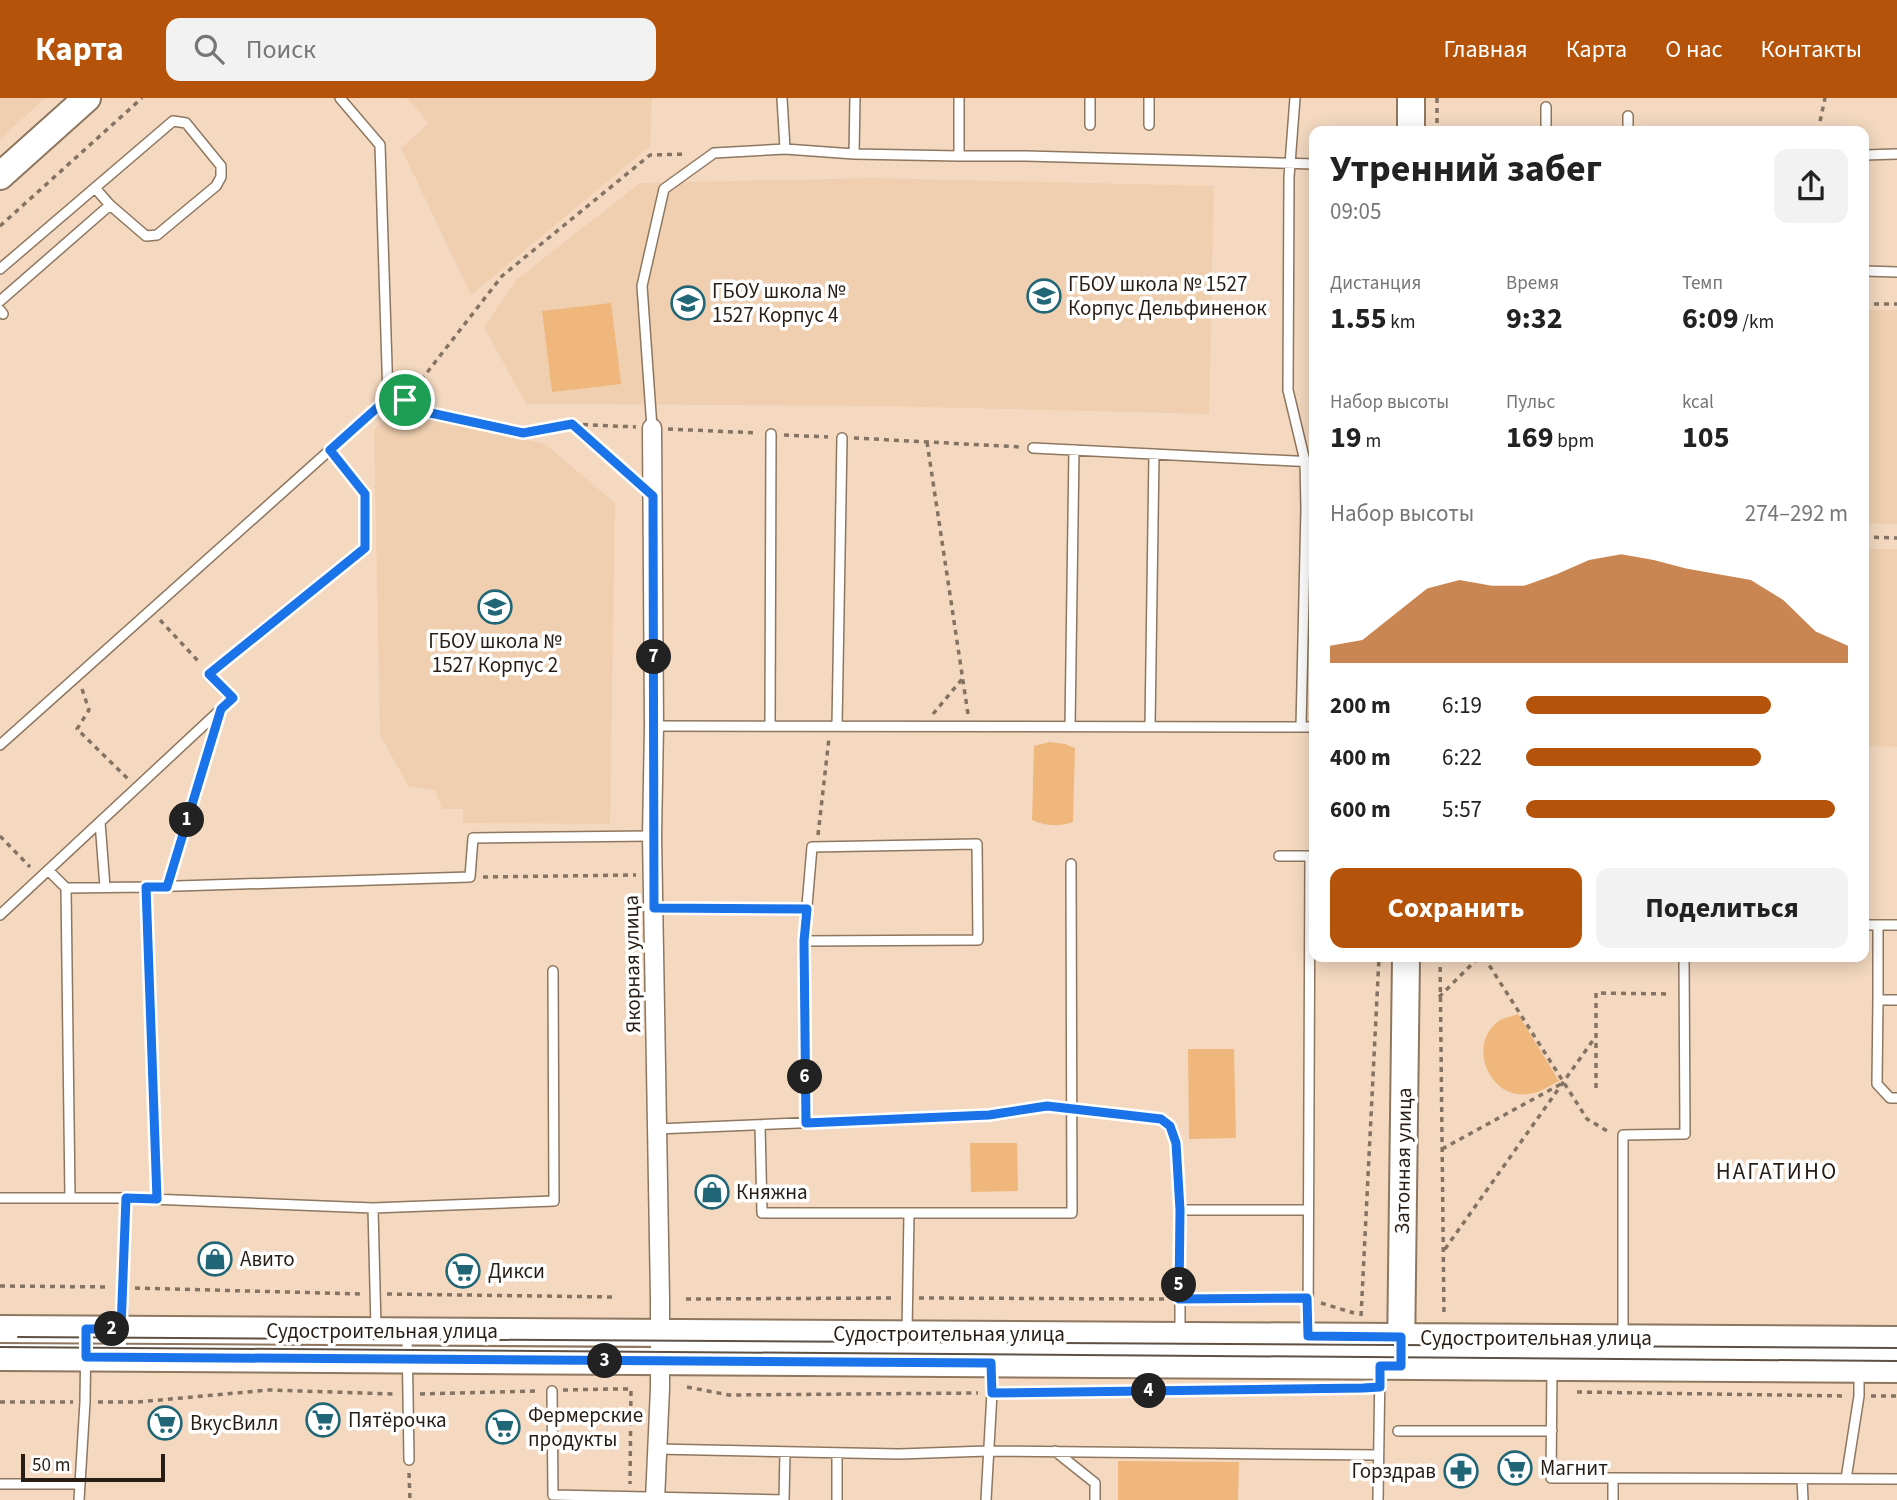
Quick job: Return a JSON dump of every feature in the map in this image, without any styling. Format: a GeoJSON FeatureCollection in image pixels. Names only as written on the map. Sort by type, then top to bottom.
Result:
{"type":"FeatureCollection","features":[{"type":"Feature","properties":{"kind":"street"},"geometry":{"type":"LineString","coordinates":[[0,176],[87,98]]}},
{"type":"Feature","properties":{"kind":"street"},"geometry":{"type":"LineString","coordinates":[[1411,98],[1411,126]]}},
{"type":"Feature","properties":{"kind":"street","name":"Якорная улица"},"geometry":{"type":"LineString","coordinates":[[652,428],[652,836],[660,1347],[655,1498]]}},
{"type":"Feature","properties":{"kind":"street","name":"Затонная улица"},"geometry":{"type":"LineString","coordinates":[[1396,1355],[1406,962]]}},
{"type":"Feature","properties":{"kind":"street","name":"Судостроительная улица"},"geometry":{"type":"LineString","coordinates":[[0,1329],[121,1329],[377,1345],[407,1359],[907,1334],[990,1349],[1180,1336],[1308,1336],[1396,1355],[1552,1379],[1858,1354],[1897,1340]]}},
{"type":"Feature","properties":{"kind":"street","name":"Судостроительная улица"},"geometry":{"type":"LineString","coordinates":[[0,1357],[121,1357],[377,1345],[407,1331],[660,1347],[1396,1355],[1623,1339],[1858,1354],[1897,1369]]}},
{"type":"Feature","properties":{"kind":"lane"},"geometry":{"type":"LineString","coordinates":[[340,98],[380,145],[388,398]]}},
{"type":"Feature","properties":{"kind":"lane"},"geometry":{"type":"LineString","coordinates":[[782,98],[785,149]]}},
{"type":"Feature","properties":{"kind":"lane"},"geometry":{"type":"LineString","coordinates":[[855,98],[855,154]]}},
{"type":"Feature","properties":{"kind":"lane"},"geometry":{"type":"LineString","coordinates":[[959,98],[959,156]]}},
{"type":"Feature","properties":{"kind":"lane"},"geometry":{"type":"LineString","coordinates":[[1090,98],[1090,125]]}},
{"type":"Feature","properties":{"kind":"lane"},"geometry":{"type":"LineString","coordinates":[[1149,98],[1149,125]]}},
{"type":"Feature","properties":{"kind":"lane"},"geometry":{"type":"LineString","coordinates":[[1295,98],[1290,163],[1288,390],[1309,462],[1301,727]]}},
{"type":"Feature","properties":{"kind":"lane"},"geometry":{"type":"LineString","coordinates":[[1546,107],[1546,126]]}},
{"type":"Feature","properties":{"kind":"lane"},"geometry":{"type":"LineString","coordinates":[[1628,116],[1628,126]]}},
{"type":"Feature","properties":{"kind":"lane"},"geometry":{"type":"LineString","coordinates":[[0,270],[95,188],[173,121],[186,123],[221,166],[222,177],[216,186],[157,235],[146,236],[95,188]]}},
{"type":"Feature","properties":{"kind":"lane"},"geometry":{"type":"LineString","coordinates":[[652,428],[642,286],[661,201],[664,189],[714,153],[785,149],[855,154],[1309,164]]}},
{"type":"Feature","properties":{"kind":"lane"},"geometry":{"type":"LineString","coordinates":[[1869,155],[1897,154]]}},
{"type":"Feature","properties":{"kind":"lane"},"geometry":{"type":"LineString","coordinates":[[0,301],[110,205]]}},
{"type":"Feature","properties":{"kind":"lane"},"geometry":{"type":"LineString","coordinates":[[1869,271],[1897,272]]}},
{"type":"Feature","properties":{"kind":"lane"},"geometry":{"type":"LineString","coordinates":[[0,745],[388,398],[418,402]]}},
{"type":"Feature","properties":{"kind":"lane"},"geometry":{"type":"LineString","coordinates":[[770,726],[771,434]]}},
{"type":"Feature","properties":{"kind":"lane"},"geometry":{"type":"LineString","coordinates":[[834,726],[842,438]]}},
{"type":"Feature","properties":{"kind":"lane"},"geometry":{"type":"LineString","coordinates":[[1033,448],[1309,462]]}},
{"type":"Feature","properties":{"kind":"lane"},"geometry":{"type":"LineString","coordinates":[[0,915],[233,698],[209,674],[365,548],[365,494],[330,450]]}},
{"type":"Feature","properties":{"kind":"lane"},"geometry":{"type":"LineString","coordinates":[[1070,726],[1074,450]]}},
{"type":"Feature","properties":{"kind":"lane"},"geometry":{"type":"LineString","coordinates":[[1150,726],[1154,454]]}},
{"type":"Feature","properties":{"kind":"lane"},"geometry":{"type":"LineString","coordinates":[[654,726],[1309,727]]}},
{"type":"Feature","properties":{"kind":"lane"},"geometry":{"type":"LineString","coordinates":[[100,822],[105,887]]}},
{"type":"Feature","properties":{"kind":"lane"},"geometry":{"type":"LineString","coordinates":[[44,874],[66,888],[470,877],[472,838],[652,836]]}},
{"type":"Feature","properties":{"kind":"lane"},"geometry":{"type":"LineString","coordinates":[[804,941],[978,940],[977,844],[812,847],[804,941],[806,1123]]}},
{"type":"Feature","properties":{"kind":"lane"},"geometry":{"type":"LineString","coordinates":[[1279,856],[1309,856]]}},
{"type":"Feature","properties":{"kind":"lane"},"geometry":{"type":"LineString","coordinates":[[760,1125],[762,1213],[1072,1213],[1071,864]]}},
{"type":"Feature","properties":{"kind":"lane"},"geometry":{"type":"LineString","coordinates":[[146,887],[157,1199]]}},
{"type":"Feature","properties":{"kind":"lane"},"geometry":{"type":"LineString","coordinates":[[66,888],[70,1198]]}},
{"type":"Feature","properties":{"kind":"lane"},"geometry":{"type":"LineString","coordinates":[[654,908],[807,909]]}},
{"type":"Feature","properties":{"kind":"lane"},"geometry":{"type":"LineString","coordinates":[[1869,925],[1897,925]]}},
{"type":"Feature","properties":{"kind":"lane"},"geometry":{"type":"LineString","coordinates":[[1878,925],[1877,1084],[1890,1098],[1897,1098]]}},
{"type":"Feature","properties":{"kind":"lane"},"geometry":{"type":"LineString","coordinates":[[1308,1336],[1311,962]]}},
{"type":"Feature","properties":{"kind":"lane"},"geometry":{"type":"LineString","coordinates":[[1623,1339],[1623,1135],[1685,1135],[1684,962]]}},
{"type":"Feature","properties":{"kind":"lane"},"geometry":{"type":"LineString","coordinates":[[0,1198],[126,1198],[373,1208],[554,1201],[553,971]]}},
{"type":"Feature","properties":{"kind":"lane"},"geometry":{"type":"LineString","coordinates":[[1878,1000],[1897,1000]]}},
{"type":"Feature","properties":{"kind":"lane"},"geometry":{"type":"LineString","coordinates":[[657,1129],[989,1115],[1047,1106],[1161,1119],[1170,1126],[1176,1143],[1180,1210],[1180,1336]]}},
{"type":"Feature","properties":{"kind":"lane"},"geometry":{"type":"LineString","coordinates":[[121,1357],[121,1287],[126,1198]]}},
{"type":"Feature","properties":{"kind":"lane"},"geometry":{"type":"LineString","coordinates":[[373,1208],[377,1345]]}},
{"type":"Feature","properties":{"kind":"lane"},"geometry":{"type":"LineString","coordinates":[[1180,1210],[1308,1210]]}},
{"type":"Feature","properties":{"kind":"lane"},"geometry":{"type":"LineString","coordinates":[[907,1334],[909,1214]]}},
{"type":"Feature","properties":{"kind":"lane"},"geometry":{"type":"LineString","coordinates":[[79,1500],[86,1329]]}},
{"type":"Feature","properties":{"kind":"lane"},"geometry":{"type":"LineString","coordinates":[[407,1331],[409,1460]]}},
{"type":"Feature","properties":{"kind":"lane"},"geometry":{"type":"LineString","coordinates":[[986,1500],[992,1393],[990,1349]]}},
{"type":"Feature","properties":{"kind":"lane"},"geometry":{"type":"LineString","coordinates":[[1846,1479],[1859,1396],[1858,1354]]}},
{"type":"Feature","properties":{"kind":"lane"},"geometry":{"type":"LineString","coordinates":[[1377,1500],[1377,1454],[1396,1355],[1897,1354]]}},
{"type":"Feature","properties":{"kind":"lane"},"geometry":{"type":"LineString","coordinates":[[1552,1379],[1551,1478],[1897,1479]]}},
{"type":"Feature","properties":{"kind":"lane"},"geometry":{"type":"LineString","coordinates":[[552,1391],[553,1495],[784,1500],[785,1452]]}},
{"type":"Feature","properties":{"kind":"lane"},"geometry":{"type":"LineString","coordinates":[[1398,1431],[1552,1431]]}},
{"type":"Feature","properties":{"kind":"lane"},"geometry":{"type":"LineString","coordinates":[[656,1449],[837,1453],[1055,1451],[1377,1454]]}},
{"type":"Feature","properties":{"kind":"lane"},"geometry":{"type":"LineString","coordinates":[[1055,1451],[1095,1483],[1096,1500]]}},
{"type":"Feature","properties":{"kind":"lane"},"geometry":{"type":"LineString","coordinates":[[837,1453],[837,1500]]}},
{"type":"Feature","properties":{"kind":"lane"},"geometry":{"type":"LineString","coordinates":[[1613,1478],[1613,1500]]}},
{"type":"Feature","properties":{"kind":"lane"},"geometry":{"type":"LineString","coordinates":[[1802,1479],[1802,1500]]}},
{"type":"Feature","properties":{"kind":"lane"},"geometry":{"type":"LineString","coordinates":[[0,1484],[79,1484]]}},
{"type":"Feature","properties":{"kind":"path"},"geometry":{"type":"LineString","coordinates":[[0,226],[142,98]]}},
{"type":"Feature","properties":{"kind":"path"},"geometry":{"type":"LineString","coordinates":[[1437,98],[1437,126]]}},
{"type":"Feature","properties":{"kind":"path"},"geometry":{"type":"LineString","coordinates":[[1819,126],[1825,98]]}},
{"type":"Feature","properties":{"kind":"path"},"geometry":{"type":"LineString","coordinates":[[405,400],[502,276],[650,155],[714,153]]}},
{"type":"Feature","properties":{"kind":"path"},"geometry":{"type":"LineString","coordinates":[[1869,304],[1897,304]]}},
{"type":"Feature","properties":{"kind":"path"},"geometry":{"type":"LineString","coordinates":[[418,402],[426,412],[523,433],[572,424],[652,428]]}},
{"type":"Feature","properties":{"kind":"path"},"geometry":{"type":"LineString","coordinates":[[572,424],[653,496]]}},
{"type":"Feature","properties":{"kind":"path"},"geometry":{"type":"LineString","coordinates":[[927,442],[970,726]]}},
{"type":"Feature","properties":{"kind":"path"},"geometry":{"type":"LineString","coordinates":[[1869,537],[1897,538]]}},
{"type":"Feature","properties":{"kind":"path"},"geometry":{"type":"LineString","coordinates":[[152,611],[209,674]]}},
{"type":"Feature","properties":{"kind":"path"},"geometry":{"type":"LineString","coordinates":[[77,676],[89,710],[77,729],[137,787]]}},
{"type":"Feature","properties":{"kind":"path"},"geometry":{"type":"LineString","coordinates":[[922,726],[963,678]]}},
{"type":"Feature","properties":{"kind":"path"},"geometry":{"type":"LineString","coordinates":[[167,887],[221,709]]}},
{"type":"Feature","properties":{"kind":"path"},"geometry":{"type":"LineString","coordinates":[[817,846],[834,726]]}},
{"type":"Feature","properties":{"kind":"path"},"geometry":{"type":"LineString","coordinates":[[0,836],[44,874]]}},
{"type":"Feature","properties":{"kind":"path"},"geometry":{"type":"LineString","coordinates":[[470,877],[654,875]]}},
{"type":"Feature","properties":{"kind":"path"},"geometry":{"type":"LineString","coordinates":[[686,1299],[1307,1298],[1362,1316],[1379,962]]}},
{"type":"Feature","properties":{"kind":"path"},"geometry":{"type":"LineString","coordinates":[[1440,962],[1444,1316]]}},
{"type":"Feature","properties":{"kind":"path"},"geometry":{"type":"LineString","coordinates":[[1439,997],[1477,962]]}},
{"type":"Feature","properties":{"kind":"path"},"geometry":{"type":"LineString","coordinates":[[1485,962],[1587,1119],[1623,1141]]}},
{"type":"Feature","properties":{"kind":"path"},"geometry":{"type":"LineString","coordinates":[[1596,1088],[1596,993],[1684,994]]}},
{"type":"Feature","properties":{"kind":"path"},"geometry":{"type":"LineString","coordinates":[[1444,1251],[1596,1036]]}},
{"type":"Feature","properties":{"kind":"path"},"geometry":{"type":"LineString","coordinates":[[1442,1149],[1563,1083]]}},
{"type":"Feature","properties":{"kind":"path"},"geometry":{"type":"LineString","coordinates":[[0,1286],[614,1297]]}},
{"type":"Feature","properties":{"kind":"path"},"geometry":{"type":"LineString","coordinates":[[1552,1379],[1897,1396]]}},
{"type":"Feature","properties":{"kind":"path"},"geometry":{"type":"LineString","coordinates":[[687,1387],[729,1395],[1267,1389]]}},
{"type":"Feature","properties":{"kind":"path"},"geometry":{"type":"LineString","coordinates":[[0,1402],[138,1402],[269,1390],[407,1394],[631,1389],[629,1497]]}},
{"type":"Feature","properties":{"kind":"path"},"geometry":{"type":"LineString","coordinates":[[409,1460],[410,1500]]}},
{"type":"Feature","properties":{"kind":"shaded area"},"geometry":{"type":"Polygon","coordinates":[[[0,98],[45,98],[0,139],[0,98]]]}},
{"type":"Feature","properties":{"kind":"shaded area"},"geometry":{"type":"Polygon","coordinates":[[[406,98],[652,98],[650,146],[471,295],[401,148],[429,123],[406,98]]]}},
{"type":"Feature","properties":{"kind":"shaded area"},"geometry":{"type":"Polygon","coordinates":[[[874,178],[1214,186],[1209,414],[879,406],[526,404],[484,327],[516,280],[640,183],[874,178]]]}},
{"type":"Feature","properties":{"kind":"shaded area"},"geometry":{"type":"Polygon","coordinates":[[[611,303],[621,384],[552,392],[542,311],[611,303]]]}},
{"type":"Feature","properties":{"kind":"shaded area"},"geometry":{"type":"Polygon","coordinates":[[[1869,310],[1897,310],[1897,524],[1869,523],[1869,310]]]}},
{"type":"Feature","properties":{"kind":"shaded area","name":"ГБОУ школа № 1527 Корпус 2"},"geometry":{"type":"Polygon","coordinates":[[[397,409],[545,444],[615,503],[610,824],[463,823],[463,809],[442,809],[435,790],[409,787],[380,735],[374,430],[397,409]]]}},
{"type":"Feature","properties":{"kind":"shaded area"},"geometry":{"type":"Polygon","coordinates":[[[1869,549],[1897,549],[1897,747],[1869,746],[1869,549]]]}},
{"type":"Feature","properties":{"kind":"shaded area"},"geometry":{"type":"Polygon","coordinates":[[[1050,742],[1075,748],[1073,822],[1062,825],[1047,825],[1032,820],[1034,746],[1050,742]]]}},
{"type":"Feature","properties":{"kind":"shaded area"},"geometry":{"type":"Polygon","coordinates":[[[1518,1014],[1559,1081],[1529,1094],[1515,1094],[1502,1088],[1486,1067],[1483,1054],[1491,1029],[1502,1019],[1518,1014]]]}},
{"type":"Feature","properties":{"kind":"shaded area"},"geometry":{"type":"Polygon","coordinates":[[[1188,1049],[1234,1049],[1236,1138],[1189,1139],[1188,1049]]]}},
{"type":"Feature","properties":{"kind":"shaded area"},"geometry":{"type":"Polygon","coordinates":[[[970,1143],[1017,1143],[1018,1191],[971,1192],[970,1143]]]}},
{"type":"Feature","properties":{"kind":"shaded area"},"geometry":{"type":"Polygon","coordinates":[[[1118,1461],[1239,1462],[1238,1500],[1118,1500],[1118,1461]]]}},
{"type":"Feature","properties":{"kind":"tram line"},"geometry":{"type":"LineString","coordinates":[[18,1337],[1897,1348]]}},
{"type":"Feature","properties":{"kind":"tram line"},"geometry":{"type":"LineString","coordinates":[[0,1347],[1897,1361]]}},
{"type":"Feature","properties":{"kind":"place","name":"ГБОУ школа № 1527 Корпус Дельфиненок"},"geometry":{"type":"Point","coordinates":[1044,296]}},
{"type":"Feature","properties":{"kind":"place","name":"ГБОУ школа № 1527 Корпус 4"},"geometry":{"type":"Point","coordinates":[688,303]}},
{"type":"Feature","properties":{"kind":"place","name":"ГБОУ школа № 1527 Корпус 2"},"geometry":{"type":"Point","coordinates":[495,607]}},
{"type":"Feature","properties":{"kind":"place","name":"Княжна"},"geometry":{"type":"Point","coordinates":[712,1192]}},
{"type":"Feature","properties":{"kind":"place","name":"Авито"},"geometry":{"type":"Point","coordinates":[215,1259]}},
{"type":"Feature","properties":{"kind":"place","name":"Дикси"},"geometry":{"type":"Point","coordinates":[463,1271]}},
{"type":"Feature","properties":{"kind":"place","name":"Пятёрочка"},"geometry":{"type":"Point","coordinates":[323,1420]}},
{"type":"Feature","properties":{"kind":"place","name":"ВкусВилл"},"geometry":{"type":"Point","coordinates":[165,1423]}},
{"type":"Feature","properties":{"kind":"place","name":"Фермерские продукты"},"geometry":{"type":"Point","coordinates":[503,1427]}},
{"type":"Feature","properties":{"kind":"place","name":"Магнит"},"geometry":{"type":"Point","coordinates":[1515,1468]}},
{"type":"Feature","properties":{"kind":"place","name":"Горздрав"},"geometry":{"type":"Point","coordinates":[1461,1471]}},
{"type":"Feature","properties":{"kind":"district","name":"НАГАТИНО"},"geometry":{"type":"Point","coordinates":[1777,1171]}},
{"type":"Feature","properties":{"kind":"route"},"geometry":{"type":"LineString","coordinates":[[388,398],[405,400],[418,402],[426,412],[523,433],[572,424],[653,496],[654,908],[807,909],[804,941],[806,1123],[989,1115],[1047,1106],[1161,1119],[1170,1126],[1176,1143],[1180,1210],[1179,1299],[1307,1298],[1308,1336],[1401,1337],[1401,1366],[1380,1366],[1380,1387],[992,1393],[991,1363],[86,1357],[86,1329],[121,1329],[126,1198],[157,1199],[146,887],[167,887],[221,709],[233,698],[209,674],[365,548],[365,494],[330,450],[388,398]]}}]}
